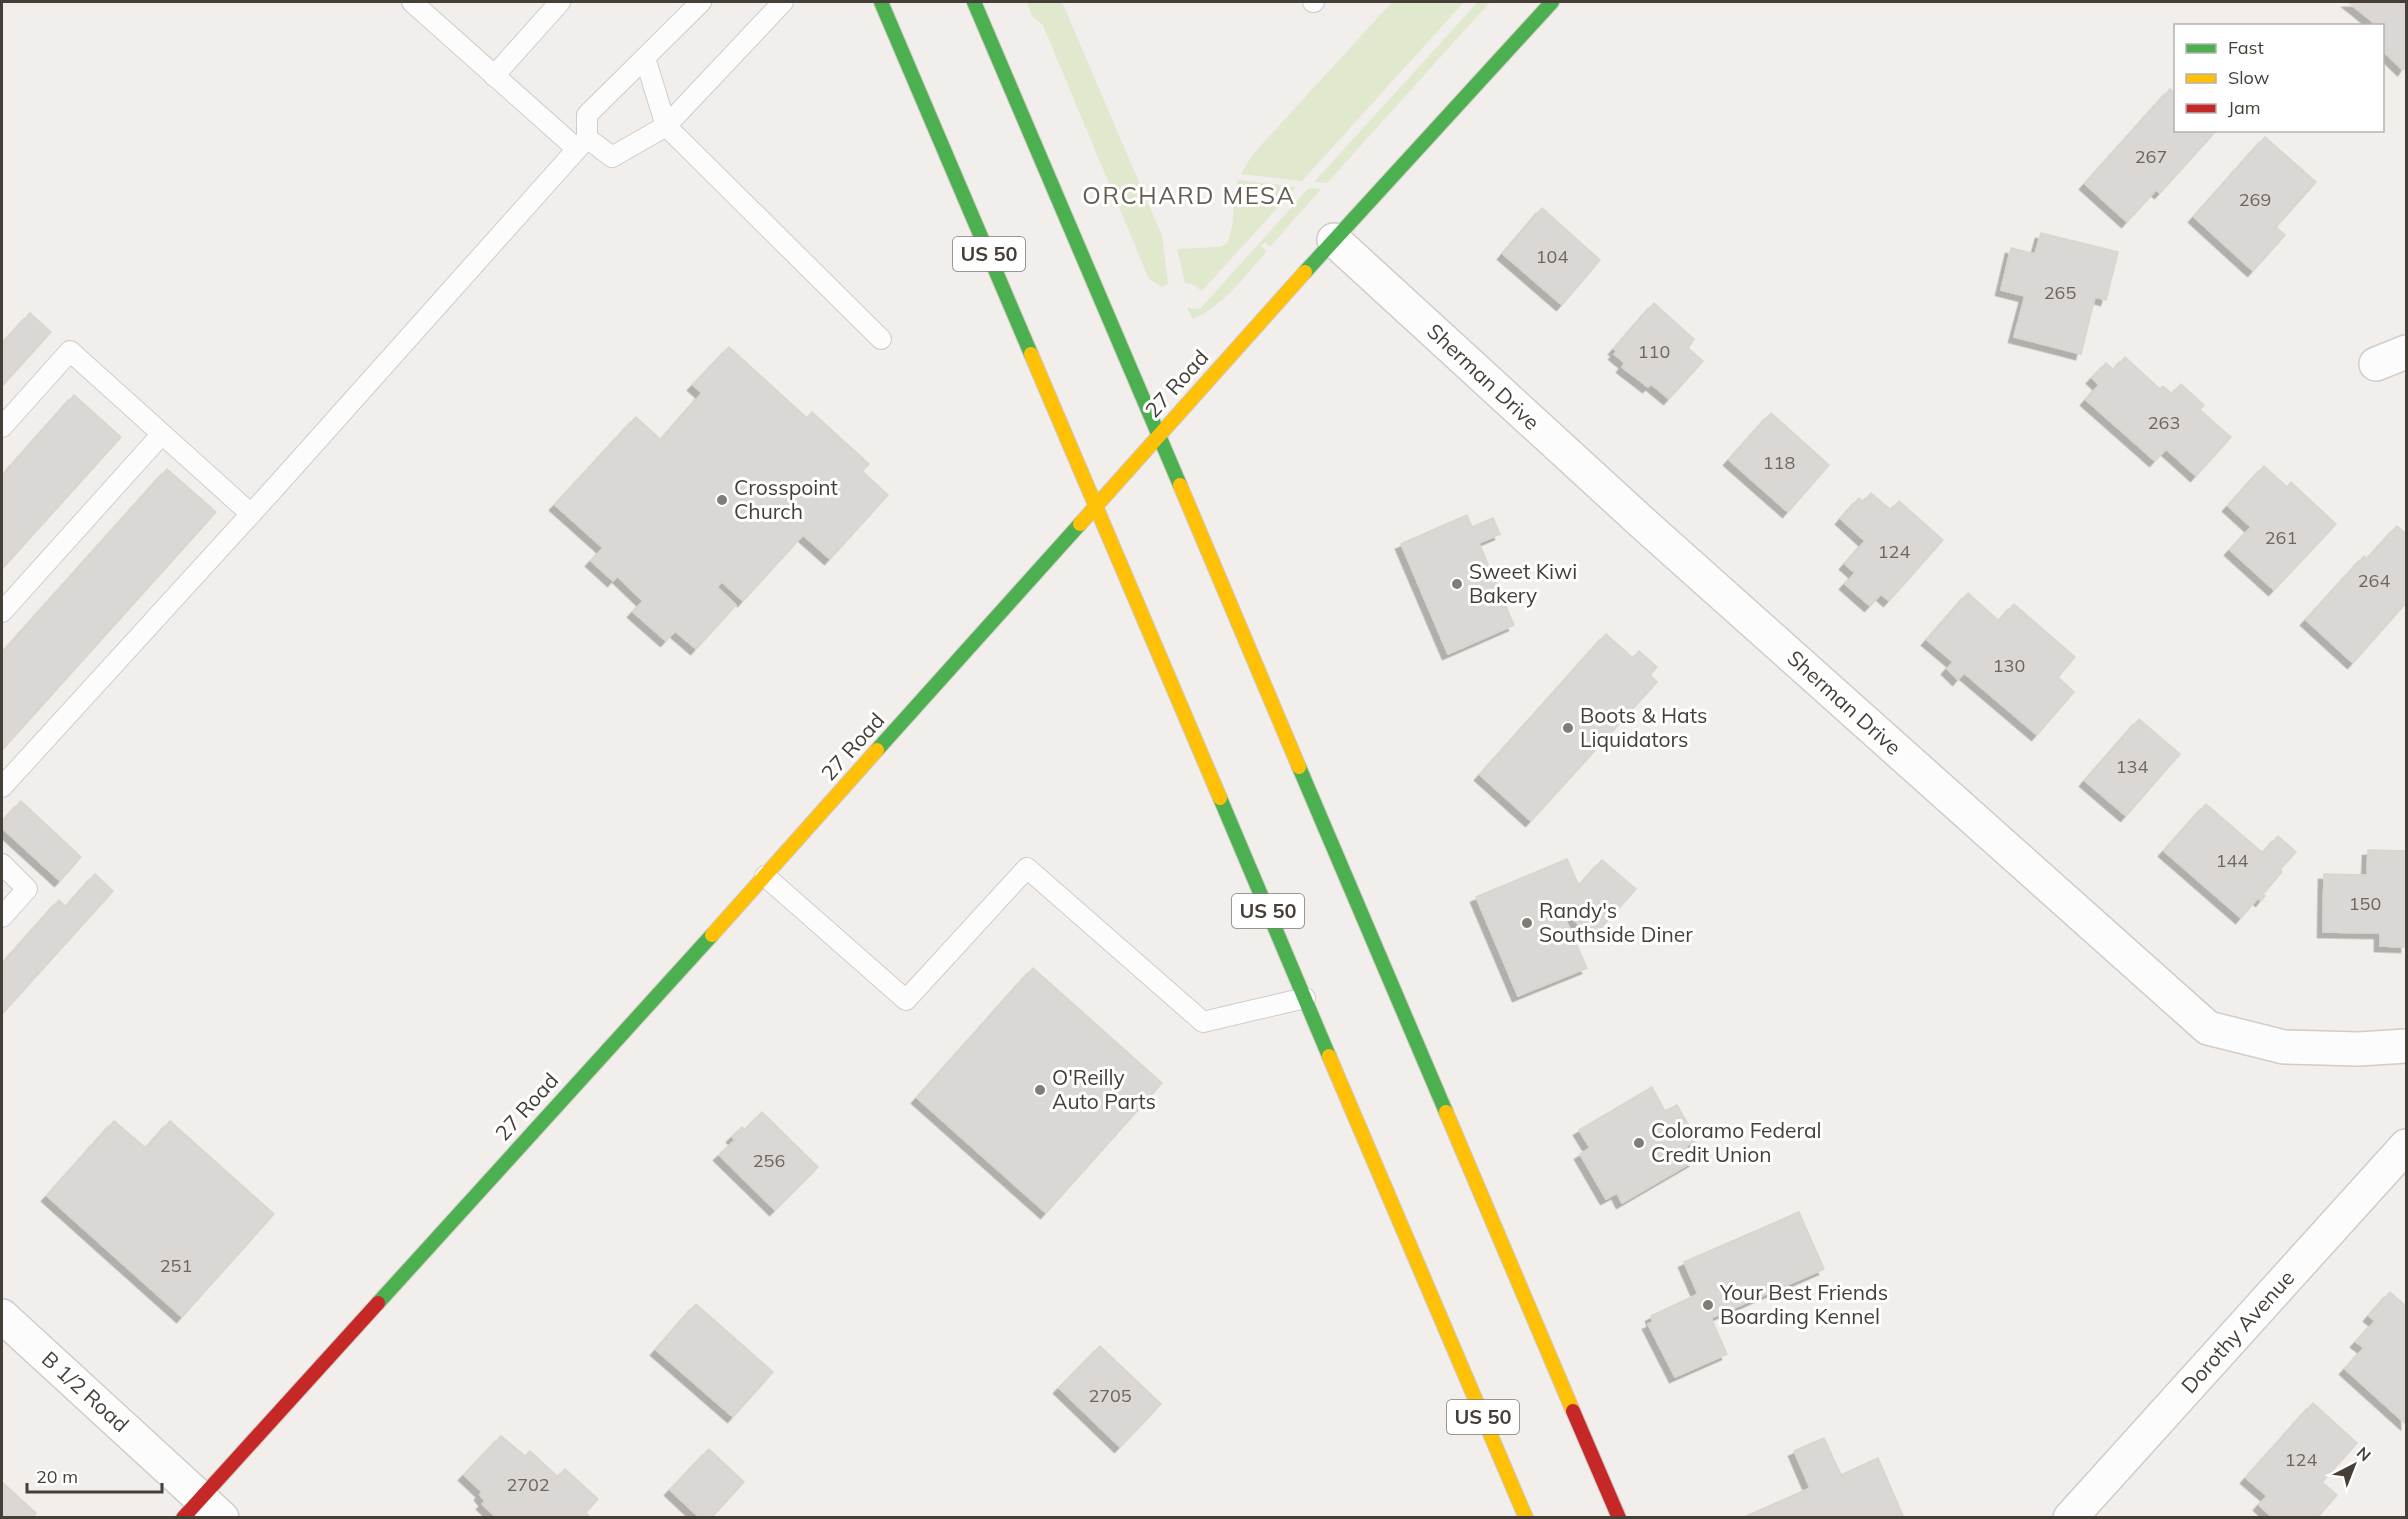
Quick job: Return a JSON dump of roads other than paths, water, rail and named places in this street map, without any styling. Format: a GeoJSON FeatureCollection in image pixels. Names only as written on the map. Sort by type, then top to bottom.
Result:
{"type":"FeatureCollection","features":[{"type":"Feature","properties":{"kind":"main road","name":"US 50"},"geometry":{"type":"LineString","coordinates":[[881,2],[1526,1518]]}},
{"type":"Feature","properties":{"kind":"main road"},"geometry":{"type":"LineString","coordinates":[[974,2],[1619,1518]]}},
{"type":"Feature","properties":{"kind":"main road","name":"27 Road"},"geometry":{"type":"LineString","coordinates":[[202,1511],[765,876],[1334,240],[1552,2]]}},
{"type":"Feature","properties":{"kind":"main road"},"geometry":{"type":"LineString","coordinates":[[1440,1316],[1487,1461]]}},
{"type":"Feature","properties":{"kind":"street","name":"Sherman Drive"},"geometry":{"type":"LineString","coordinates":[[1334,240],[1646,526],[2208,1028],[2284,1047],[2359,1049],[2406,1046]]}},
{"type":"Feature","properties":{"kind":"street"},"geometry":{"type":"LineString","coordinates":[[2376,364],[2406,352]]}},
{"type":"Feature","properties":{"kind":"street","name":"Dorothy Avenue"},"geometry":{"type":"LineString","coordinates":[[2070,1518],[2406,1146]]}},
{"type":"Feature","properties":{"kind":"street","name":"B 1/2 Road"},"geometry":{"type":"LineString","coordinates":[[2,1316],[202,1511]]}},
{"type":"Feature","properties":{"kind":"lane"},"geometry":{"type":"LineString","coordinates":[[412,2],[494,76],[582,143],[612,157],[666,126],[783,2]]}},
{"type":"Feature","properties":{"kind":"lane"},"geometry":{"type":"LineString","coordinates":[[494,76],[561,2]]}},
{"type":"Feature","properties":{"kind":"lane"},"geometry":{"type":"LineString","coordinates":[[2,787],[582,143],[587,115],[701,2]]}},
{"type":"Feature","properties":{"kind":"lane"},"geometry":{"type":"LineString","coordinates":[[645,58],[666,126],[881,339]]}},
{"type":"Feature","properties":{"kind":"lane"},"geometry":{"type":"LineString","coordinates":[[2,427],[70,351],[250,514]]}},
{"type":"Feature","properties":{"kind":"lane"},"geometry":{"type":"LineString","coordinates":[[2,612],[162,434]]}},
{"type":"Feature","properties":{"kind":"lane"},"geometry":{"type":"LineString","coordinates":[[2,864],[27,889],[2,917]]}},
{"type":"Feature","properties":{"kind":"lane"},"geometry":{"type":"LineString","coordinates":[[765,876],[906,1000],[1027,868],[1203,1022],[1305,998]]}},
{"type":"Feature","properties":{"kind":"place","name":"Crosspoint Church"},"geometry":{"type":"Point","coordinates":[722,500]}},
{"type":"Feature","properties":{"kind":"place","name":"Sweet Kiwi Bakery"},"geometry":{"type":"Point","coordinates":[1457,584]}},
{"type":"Feature","properties":{"kind":"place","name":"Boots & Hats Liquidators"},"geometry":{"type":"Point","coordinates":[1568,728]}},
{"type":"Feature","properties":{"kind":"place","name":"Randy's Southside Diner"},"geometry":{"type":"Point","coordinates":[1527,923]}},
{"type":"Feature","properties":{"kind":"place","name":"O'Reilly Auto Parts"},"geometry":{"type":"Point","coordinates":[1040,1090]}},
{"type":"Feature","properties":{"kind":"place","name":"Coloramo Federal Credit Union"},"geometry":{"type":"Point","coordinates":[1639,1143]}},
{"type":"Feature","properties":{"kind":"place","name":"Your Best Friends Boarding Kennel"},"geometry":{"type":"Point","coordinates":[1708,1305]}},
{"type":"Feature","properties":{"kind":"district","name":"ORCHARD MESA"},"geometry":{"type":"Point","coordinates":[1189,196]}}]}
